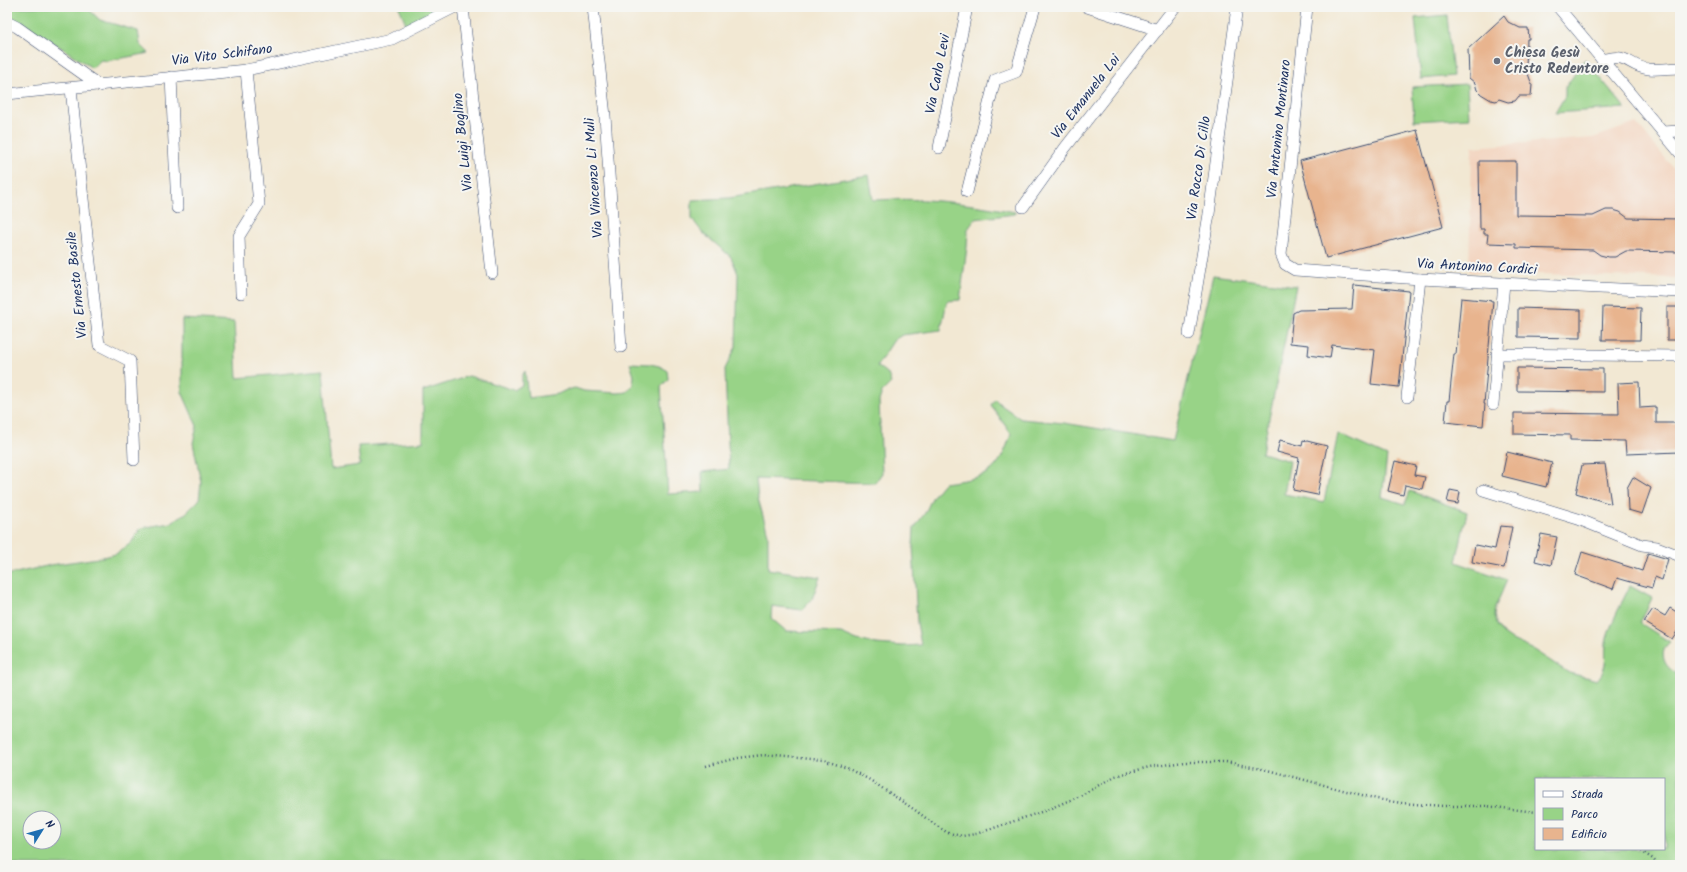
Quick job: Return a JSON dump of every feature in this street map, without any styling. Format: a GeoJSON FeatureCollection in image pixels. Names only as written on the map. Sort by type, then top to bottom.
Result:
{"type":"FeatureCollection","features":[{"type":"Feature","properties":{"kind":"street","name":"Via Vito Schifano"},"geometry":{"type":"LineString","coordinates":[[7,94],[100,86],[171,77],[246,70],[392,39],[454,7]]}},
{"type":"Feature","properties":{"kind":"street","name":"Via Luigi Boglino"},"geometry":{"type":"LineString","coordinates":[[463,7],[492,274]]}},
{"type":"Feature","properties":{"kind":"street","name":"Via Vincenzo Li Muli"},"geometry":{"type":"LineString","coordinates":[[593,7],[605,116],[621,347]]}},
{"type":"Feature","properties":{"kind":"street","name":"Via Carlo Levi"},"geometry":{"type":"LineString","coordinates":[[939,148],[967,7]]}},
{"type":"Feature","properties":{"kind":"street"},"geometry":{"type":"LineString","coordinates":[[967,192],[995,80],[1016,72],[1035,7]]}},
{"type":"Feature","properties":{"kind":"street"},"geometry":{"type":"LineString","coordinates":[[1087,7],[1158,30]]}},
{"type":"Feature","properties":{"kind":"street","name":"Via Emanuela Loi"},"geometry":{"type":"LineString","coordinates":[[1022,207],[1065,148],[1176,7]]}},
{"type":"Feature","properties":{"kind":"street","name":"Via Rocco Di Cillo"},"geometry":{"type":"LineString","coordinates":[[1189,334],[1208,214],[1237,7]]}},
{"type":"Feature","properties":{"kind":"street","name":"Via Antonino Montinaro"},"geometry":{"type":"LineString","coordinates":[[1281,254],[1307,7]]}},
{"type":"Feature","properties":{"kind":"street"},"geometry":{"type":"LineString","coordinates":[[1558,7],[1680,153]]}},
{"type":"Feature","properties":{"kind":"street"},"geometry":{"type":"LineString","coordinates":[[7,22],[100,86]]}},
{"type":"Feature","properties":{"kind":"street"},"geometry":{"type":"LineString","coordinates":[[1602,60],[1614,56],[1622,57],[1633,64],[1648,69],[1680,68]]}},
{"type":"Feature","properties":{"kind":"street"},"geometry":{"type":"LineString","coordinates":[[241,293],[239,236],[259,204],[246,70]]}},
{"type":"Feature","properties":{"kind":"street"},"geometry":{"type":"LineString","coordinates":[[171,77],[177,208]]}},
{"type":"Feature","properties":{"kind":"street","name":"Via Ernesto Basile"},"geometry":{"type":"LineString","coordinates":[[71,88],[99,345],[130,361],[134,460]]}},
{"type":"Feature","properties":{"kind":"street"},"geometry":{"type":"LineString","coordinates":[[1663,132],[1680,131]]}},
{"type":"Feature","properties":{"kind":"street","name":"Via Antonino Cordici"},"geometry":{"type":"LineString","coordinates":[[1281,254],[1285,264],[1295,270],[1420,279],[1680,292]]}},
{"type":"Feature","properties":{"kind":"street"},"geometry":{"type":"LineString","coordinates":[[1408,397],[1420,279]]}},
{"type":"Feature","properties":{"kind":"street"},"geometry":{"type":"LineString","coordinates":[[1493,404],[1504,283]]}},
{"type":"Feature","properties":{"kind":"street"},"geometry":{"type":"LineString","coordinates":[[1497,354],[1680,356]]}},
{"type":"Feature","properties":{"kind":"street"},"geometry":{"type":"LineString","coordinates":[[1483,490],[1578,519],[1642,545],[1657,547],[1680,556]]}},
{"type":"Feature","properties":{"kind":"path"},"geometry":{"type":"LineString","coordinates":[[706,766],[737,758],[763,755],[823,760],[847,768],[870,780],[948,833],[962,836],[976,834],[1044,811],[1080,796],[1115,776],[1149,767],[1184,762],[1226,762],[1274,772],[1377,799],[1401,803],[1443,806],[1486,806],[1535,812]]}},
{"type":"Feature","properties":{"kind":"path"},"geometry":{"type":"LineString","coordinates":[[1640,850],[1653,859],[1658,865]]}},
{"type":"Feature","properties":{"kind":"shaded area"},"geometry":{"type":"Polygon","coordinates":[[[1636,123],[1680,176],[1680,278],[1469,272],[1472,147],[1593,138],[1636,123]]]}},
{"type":"Feature","properties":{"kind":"green space"},"geometry":{"type":"Polygon","coordinates":[[[7,7],[86,7],[100,20],[138,31],[140,44],[149,53],[107,61],[101,60],[92,68],[51,41],[7,16],[7,7]]]}},
{"type":"Feature","properties":{"kind":"green space"},"geometry":{"type":"Polygon","coordinates":[[[399,7],[442,7],[407,26],[399,7]]]}},
{"type":"Feature","properties":{"kind":"green space"},"geometry":{"type":"Polygon","coordinates":[[[1447,15],[1453,76],[1421,79],[1415,18],[1447,15]]]}},
{"type":"Feature","properties":{"kind":"green space"},"geometry":{"type":"Polygon","coordinates":[[[1585,59],[1625,108],[1555,113],[1565,96],[1565,88],[1585,59]]]}},
{"type":"Feature","properties":{"kind":"green space"},"geometry":{"type":"Polygon","coordinates":[[[1467,84],[1469,118],[1414,121],[1412,87],[1467,84]]]}},
{"type":"Feature","properties":{"kind":"green space"},"geometry":{"type":"Polygon","coordinates":[[[869,175],[873,200],[927,200],[1015,212],[1015,214],[975,219],[968,229],[960,300],[947,301],[941,330],[902,335],[894,340],[877,366],[888,374],[891,383],[882,392],[879,401],[882,473],[875,483],[756,479],[758,498],[768,534],[768,569],[820,577],[812,599],[802,610],[772,606],[771,618],[786,631],[841,633],[857,640],[876,644],[903,646],[921,645],[917,623],[913,546],[914,528],[925,513],[933,496],[944,483],[980,476],[995,467],[1001,459],[1011,434],[991,405],[995,399],[1021,419],[1064,423],[1173,441],[1213,275],[1296,286],[1262,453],[1290,461],[1284,494],[1324,502],[1338,434],[1387,456],[1382,497],[1405,504],[1410,491],[1467,512],[1456,562],[1507,580],[1495,608],[1494,616],[1502,633],[1512,640],[1532,649],[1569,673],[1597,680],[1604,669],[1606,641],[1610,629],[1630,586],[1652,598],[1640,623],[1670,642],[1664,651],[1664,661],[1671,669],[1680,674],[1680,865],[7,865],[7,575],[51,565],[116,554],[131,543],[141,528],[170,523],[186,513],[199,500],[201,482],[193,443],[197,426],[182,392],[182,319],[234,322],[237,378],[323,370],[331,469],[360,465],[358,446],[423,442],[423,391],[469,376],[514,390],[522,385],[522,376],[525,371],[528,398],[558,394],[575,388],[584,391],[618,393],[627,392],[633,385],[634,376],[630,363],[659,366],[667,370],[668,379],[661,387],[668,494],[703,492],[702,472],[729,469],[725,369],[736,347],[738,274],[731,257],[703,233],[692,219],[692,200],[729,198],[869,175]]]}},
{"type":"Feature","properties":{"kind":"building","name":"Chiesa Gesù Cristo Redentore"},"geometry":{"type":"Polygon","coordinates":[[[1504,16],[1508,22],[1520,28],[1528,28],[1529,39],[1527,39],[1526,68],[1532,85],[1531,96],[1519,96],[1515,101],[1508,102],[1499,99],[1496,101],[1491,100],[1481,94],[1477,90],[1475,83],[1469,78],[1468,49],[1504,16]]]}},
{"type":"Feature","properties":{"kind":"building"},"geometry":{"type":"Polygon","coordinates":[[[1417,130],[1443,227],[1326,258],[1300,161],[1417,130]]]}},
{"type":"Feature","properties":{"kind":"building"},"geometry":{"type":"Polygon","coordinates":[[[1479,161],[1516,161],[1516,215],[1593,216],[1606,210],[1613,210],[1620,212],[1628,218],[1680,219],[1680,252],[1626,251],[1615,257],[1608,257],[1600,255],[1593,250],[1516,248],[1516,244],[1487,243],[1488,234],[1484,234],[1484,229],[1480,229],[1479,161]]]}},
{"type":"Feature","properties":{"kind":"building"},"geometry":{"type":"Polygon","coordinates":[[[1354,285],[1409,291],[1399,387],[1371,384],[1375,350],[1332,345],[1330,358],[1308,355],[1309,345],[1290,343],[1293,313],[1299,310],[1352,309],[1354,285]]]}},
{"type":"Feature","properties":{"kind":"building"},"geometry":{"type":"Polygon","coordinates":[[[1461,298],[1493,301],[1483,426],[1445,422],[1447,401],[1449,401],[1454,354],[1456,354],[1461,298]]]}},
{"type":"Feature","properties":{"kind":"building"},"geometry":{"type":"Polygon","coordinates":[[[1603,307],[1641,308],[1640,340],[1602,340],[1603,307]]]}},
{"type":"Feature","properties":{"kind":"building"},"geometry":{"type":"Polygon","coordinates":[[[1667,307],[1680,307],[1680,340],[1667,340],[1667,307]]]}},
{"type":"Feature","properties":{"kind":"building"},"geometry":{"type":"Polygon","coordinates":[[[1518,308],[1581,310],[1581,338],[1518,337],[1518,308]]]}},
{"type":"Feature","properties":{"kind":"building"},"geometry":{"type":"Polygon","coordinates":[[[1517,368],[1603,369],[1603,392],[1517,391],[1517,368]]]}},
{"type":"Feature","properties":{"kind":"building"},"geometry":{"type":"Polygon","coordinates":[[[1639,382],[1640,408],[1656,407],[1656,423],[1680,423],[1680,452],[1626,454],[1625,441],[1570,440],[1570,435],[1514,434],[1514,413],[1619,414],[1618,383],[1639,382]]]}},
{"type":"Feature","properties":{"kind":"building"},"geometry":{"type":"Polygon","coordinates":[[[1280,440],[1302,446],[1303,440],[1327,446],[1317,495],[1293,490],[1299,458],[1277,452],[1280,440]]]}},
{"type":"Feature","properties":{"kind":"building"},"geometry":{"type":"Polygon","coordinates":[[[1507,452],[1552,463],[1546,487],[1502,476],[1507,452]]]}},
{"type":"Feature","properties":{"kind":"building"},"geometry":{"type":"Polygon","coordinates":[[[1395,461],[1416,466],[1414,475],[1425,477],[1422,489],[1405,485],[1403,495],[1388,491],[1395,461]]]}},
{"type":"Feature","properties":{"kind":"building"},"geometry":{"type":"Polygon","coordinates":[[[1605,464],[1611,504],[1576,493],[1582,465],[1605,464]]]}},
{"type":"Feature","properties":{"kind":"building"},"geometry":{"type":"Polygon","coordinates":[[[1633,477],[1651,488],[1642,514],[1628,510],[1627,488],[1633,477]]]}},
{"type":"Feature","properties":{"kind":"building"},"geometry":{"type":"Polygon","coordinates":[[[1450,490],[1460,492],[1458,504],[1447,502],[1450,490]]]}},
{"type":"Feature","properties":{"kind":"building"},"geometry":{"type":"Polygon","coordinates":[[[1500,526],[1512,527],[1504,568],[1472,562],[1475,545],[1495,549],[1500,526]]]}},
{"type":"Feature","properties":{"kind":"building"},"geometry":{"type":"Polygon","coordinates":[[[1541,534],[1557,537],[1551,565],[1535,561],[1541,534]]]}},
{"type":"Feature","properties":{"kind":"building"},"geometry":{"type":"Polygon","coordinates":[[[1582,552],[1642,571],[1648,553],[1668,559],[1662,580],[1655,577],[1652,588],[1617,578],[1613,589],[1575,575],[1582,552]]]}},
{"type":"Feature","properties":{"kind":"building"},"geometry":{"type":"Polygon","coordinates":[[[1670,608],[1680,614],[1680,627],[1672,639],[1644,622],[1653,609],[1665,616],[1670,608]]]}},
{"type":"Feature","properties":{"kind":"place","name":"Chiesa Gesù Cristo Redentore"},"geometry":{"type":"Point","coordinates":[1497,61]}}]}
